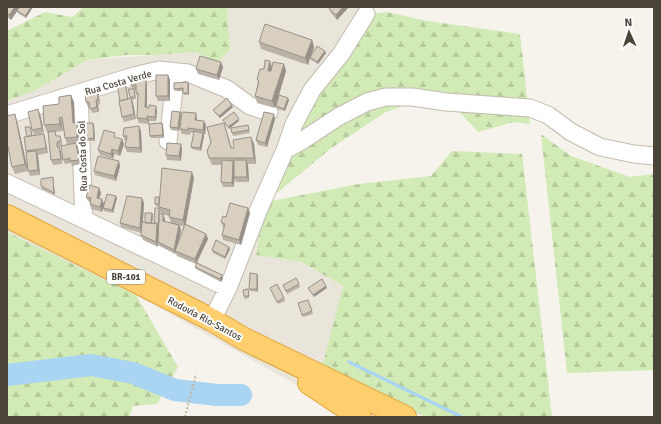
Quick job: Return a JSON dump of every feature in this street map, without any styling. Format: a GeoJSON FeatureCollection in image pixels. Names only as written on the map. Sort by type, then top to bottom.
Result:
{"type":"FeatureCollection","features":[{"type":"Feature","properties":{"kind":"highway","name":"Rodovia Rio-Santos"},"geometry":{"type":"LineString","coordinates":[[7,216],[212,320],[244,339],[405,417]]}},
{"type":"Feature","properties":{"kind":"highway"},"geometry":{"type":"LineString","coordinates":[[244,339],[360,417]]}},
{"type":"Feature","properties":{"kind":"street"},"geometry":{"type":"LineString","coordinates":[[212,320],[228,288],[259,209],[285,150],[294,124],[312,90],[341,54],[366,14]]}},
{"type":"Feature","properties":{"kind":"street","name":"Rua Costa Verde"},"geometry":{"type":"LineString","coordinates":[[7,116],[134,76],[159,70],[188,73],[227,89],[250,106],[269,112]]}},
{"type":"Feature","properties":{"kind":"street"},"geometry":{"type":"LineString","coordinates":[[168,141],[176,72]]}},
{"type":"Feature","properties":{"kind":"street","name":"Rua Costa do Sol"},"geometry":{"type":"LineString","coordinates":[[79,94],[84,219]]}},
{"type":"Feature","properties":{"kind":"street"},"geometry":{"type":"LineString","coordinates":[[285,150],[367,102],[386,97],[412,97],[446,102],[530,108],[548,115],[571,132],[600,147],[634,154],[654,156]]}},
{"type":"Feature","properties":{"kind":"street"},"geometry":{"type":"LineString","coordinates":[[7,182],[228,288]]}},
{"type":"Feature","properties":{"kind":"path"},"geometry":{"type":"LineString","coordinates":[[185,417],[196,374]]}},
{"type":"Feature","properties":{"kind":"shaded area"},"geometry":{"type":"Polygon","coordinates":[[[227,7],[363,7],[268,180],[256,255],[301,262],[343,286],[315,395],[136,295],[7,232],[7,101],[36,90],[87,60],[195,52],[218,62],[230,48],[227,7]]]}},
{"type":"Feature","properties":{"kind":"green space"},"geometry":{"type":"Polygon","coordinates":[[[84,7],[227,7],[230,49],[218,62],[195,52],[156,55],[127,55],[87,60],[36,90],[7,101],[7,31],[45,12],[72,17],[84,7]]]}},
{"type":"Feature","properties":{"kind":"green space"},"geometry":{"type":"Polygon","coordinates":[[[387,12],[427,21],[520,34],[530,124],[514,122],[478,132],[440,91],[384,113],[330,149],[266,202],[359,184],[431,176],[452,151],[522,154],[552,417],[425,417],[321,371],[343,286],[301,262],[256,255],[265,202],[304,90],[357,16],[387,12]]]}},
{"type":"Feature","properties":{"kind":"green space"},"geometry":{"type":"Polygon","coordinates":[[[541,134],[571,156],[630,177],[654,174],[654,370],[567,373],[541,134]]]}},
{"type":"Feature","properties":{"kind":"green space"},"geometry":{"type":"Polygon","coordinates":[[[7,232],[136,295],[178,367],[157,404],[133,406],[129,417],[7,417],[7,232]]]}},
{"type":"Feature","properties":{"kind":"building"},"geometry":{"type":"Polygon","coordinates":[[[7,7],[15,7],[9,15],[7,13],[7,7]]]}},
{"type":"Feature","properties":{"kind":"building"},"geometry":{"type":"Polygon","coordinates":[[[19,7],[31,7],[25,16],[17,11],[19,7]]]}},
{"type":"Feature","properties":{"kind":"building"},"geometry":{"type":"Polygon","coordinates":[[[331,7],[343,7],[336,15],[329,9],[331,7]]]}},
{"type":"Feature","properties":{"kind":"building"},"geometry":{"type":"Polygon","coordinates":[[[265,24],[312,40],[305,58],[259,42],[265,24]]]}},
{"type":"Feature","properties":{"kind":"building"},"geometry":{"type":"Polygon","coordinates":[[[317,46],[325,51],[317,62],[310,57],[317,46]]]}},
{"type":"Feature","properties":{"kind":"building"},"geometry":{"type":"Polygon","coordinates":[[[200,56],[221,62],[217,75],[196,69],[200,56]]]}},
{"type":"Feature","properties":{"kind":"building"},"geometry":{"type":"Polygon","coordinates":[[[265,60],[270,61],[268,71],[271,71],[273,62],[284,64],[272,101],[255,96],[259,81],[257,79],[260,69],[264,69],[265,60]]]}},
{"type":"Feature","properties":{"kind":"building"},"geometry":{"type":"Polygon","coordinates":[[[156,75],[168,75],[168,96],[156,96],[156,75]]]}},
{"type":"Feature","properties":{"kind":"building"},"geometry":{"type":"Polygon","coordinates":[[[130,77],[138,77],[138,81],[146,80],[145,107],[149,108],[149,105],[156,106],[155,117],[147,116],[147,119],[137,118],[138,93],[136,93],[136,85],[131,85],[130,77]]]}},
{"type":"Feature","properties":{"kind":"building"},"geometry":{"type":"Polygon","coordinates":[[[125,82],[128,99],[120,101],[117,84],[125,82]]]}},
{"type":"Feature","properties":{"kind":"building"},"geometry":{"type":"Polygon","coordinates":[[[188,82],[188,93],[183,93],[183,88],[174,89],[174,83],[188,82]]]}},
{"type":"Feature","properties":{"kind":"building"},"geometry":{"type":"Polygon","coordinates":[[[97,87],[97,107],[90,109],[89,102],[86,102],[85,91],[97,87]]]}},
{"type":"Feature","properties":{"kind":"building"},"geometry":{"type":"Polygon","coordinates":[[[128,89],[134,89],[135,97],[130,97],[128,89]]]}},
{"type":"Feature","properties":{"kind":"building"},"geometry":{"type":"Polygon","coordinates":[[[71,95],[73,123],[77,123],[77,137],[65,138],[62,117],[59,118],[60,124],[44,125],[43,106],[59,104],[59,97],[71,95]]]}},
{"type":"Feature","properties":{"kind":"building"},"geometry":{"type":"Polygon","coordinates":[[[279,95],[288,98],[284,109],[276,106],[279,95]]]}},
{"type":"Feature","properties":{"kind":"building"},"geometry":{"type":"Polygon","coordinates":[[[131,98],[134,114],[122,117],[119,101],[131,98]]]}},
{"type":"Feature","properties":{"kind":"building"},"geometry":{"type":"Polygon","coordinates":[[[227,98],[232,105],[219,116],[213,110],[227,98]]]}},
{"type":"Feature","properties":{"kind":"building"},"geometry":{"type":"Polygon","coordinates":[[[38,109],[42,128],[32,130],[28,112],[38,109]]]}},
{"type":"Feature","properties":{"kind":"building"},"geometry":{"type":"Polygon","coordinates":[[[172,111],[180,112],[178,128],[170,127],[172,111]]]}},
{"type":"Feature","properties":{"kind":"building"},"geometry":{"type":"Polygon","coordinates":[[[182,112],[196,113],[195,120],[204,121],[203,130],[188,128],[188,130],[180,129],[182,112]]]}},
{"type":"Feature","properties":{"kind":"building"},"geometry":{"type":"Polygon","coordinates":[[[234,112],[239,119],[228,127],[223,120],[234,112]]]}},
{"type":"Feature","properties":{"kind":"building"},"geometry":{"type":"Polygon","coordinates":[[[264,112],[274,114],[265,143],[256,140],[264,112]]]}},
{"type":"Feature","properties":{"kind":"building"},"geometry":{"type":"Polygon","coordinates":[[[15,114],[25,164],[12,167],[7,142],[7,116],[15,114]]]}},
{"type":"Feature","properties":{"kind":"building"},"geometry":{"type":"Polygon","coordinates":[[[83,123],[93,123],[94,138],[84,139],[83,123]]]}},
{"type":"Feature","properties":{"kind":"building"},"geometry":{"type":"Polygon","coordinates":[[[162,123],[163,135],[150,136],[149,124],[162,123]]]}},
{"type":"Feature","properties":{"kind":"building"},"geometry":{"type":"Polygon","coordinates":[[[224,123],[231,148],[234,148],[233,140],[251,137],[254,158],[209,158],[207,151],[211,142],[207,127],[224,123]]]}},
{"type":"Feature","properties":{"kind":"building"},"geometry":{"type":"Polygon","coordinates":[[[248,125],[249,130],[232,133],[231,128],[248,125]]]}},
{"type":"Feature","properties":{"kind":"building"},"geometry":{"type":"Polygon","coordinates":[[[139,126],[140,148],[125,147],[127,136],[123,136],[124,128],[139,126]]]}},
{"type":"Feature","properties":{"kind":"building"},"geometry":{"type":"Polygon","coordinates":[[[25,127],[30,127],[32,135],[27,137],[25,127]]]}},
{"type":"Feature","properties":{"kind":"building"},"geometry":{"type":"Polygon","coordinates":[[[104,130],[115,133],[114,137],[122,139],[118,151],[112,149],[111,154],[98,150],[104,130]]]}},
{"type":"Feature","properties":{"kind":"building"},"geometry":{"type":"Polygon","coordinates":[[[55,131],[56,136],[60,136],[61,141],[57,142],[57,147],[59,147],[61,159],[51,160],[48,132],[55,131]]]}},
{"type":"Feature","properties":{"kind":"building"},"geometry":{"type":"Polygon","coordinates":[[[194,131],[203,133],[200,148],[191,147],[194,131]]]}},
{"type":"Feature","properties":{"kind":"building"},"geometry":{"type":"Polygon","coordinates":[[[44,134],[46,148],[26,151],[24,137],[44,134]]]}},
{"type":"Feature","properties":{"kind":"building"},"geometry":{"type":"Polygon","coordinates":[[[76,143],[79,160],[70,161],[70,158],[63,160],[61,146],[76,143]]]}},
{"type":"Feature","properties":{"kind":"building"},"geometry":{"type":"Polygon","coordinates":[[[167,143],[181,144],[179,156],[166,155],[167,143]]]}},
{"type":"Feature","properties":{"kind":"building"},"geometry":{"type":"Polygon","coordinates":[[[36,151],[38,170],[28,171],[26,152],[36,151]]]}},
{"type":"Feature","properties":{"kind":"building"},"geometry":{"type":"Polygon","coordinates":[[[98,156],[119,161],[114,176],[94,171],[98,156]]]}},
{"type":"Feature","properties":{"kind":"building"},"geometry":{"type":"Polygon","coordinates":[[[222,160],[233,161],[232,183],[221,182],[222,160]]]}},
{"type":"Feature","properties":{"kind":"building"},"geometry":{"type":"Polygon","coordinates":[[[234,160],[246,160],[247,177],[234,177],[234,160]]]}},
{"type":"Feature","properties":{"kind":"building"},"geometry":{"type":"Polygon","coordinates":[[[162,168],[192,172],[183,220],[169,217],[170,210],[159,207],[162,168]]]}},
{"type":"Feature","properties":{"kind":"building"},"geometry":{"type":"Polygon","coordinates":[[[53,177],[54,193],[41,186],[41,179],[53,177]]]}},
{"type":"Feature","properties":{"kind":"building"},"geometry":{"type":"Polygon","coordinates":[[[90,185],[99,188],[97,198],[102,199],[100,207],[90,204],[91,198],[86,197],[90,185]]]}},
{"type":"Feature","properties":{"kind":"building"},"geometry":{"type":"Polygon","coordinates":[[[107,194],[116,196],[112,210],[103,208],[107,194]]]}},
{"type":"Feature","properties":{"kind":"building"},"geometry":{"type":"Polygon","coordinates":[[[127,196],[142,198],[140,228],[120,223],[127,196]]]}},
{"type":"Feature","properties":{"kind":"building"},"geometry":{"type":"Polygon","coordinates":[[[155,197],[159,197],[159,204],[155,204],[155,197]]]}},
{"type":"Feature","properties":{"kind":"building"},"geometry":{"type":"Polygon","coordinates":[[[230,203],[248,208],[239,240],[222,235],[225,224],[221,222],[223,216],[226,217],[230,203]]]}},
{"type":"Feature","properties":{"kind":"building"},"geometry":{"type":"Polygon","coordinates":[[[155,208],[159,208],[159,223],[154,223],[155,208]]]}},
{"type":"Feature","properties":{"kind":"building"},"geometry":{"type":"Polygon","coordinates":[[[145,213],[152,213],[151,223],[145,223],[145,213]]]}},
{"type":"Feature","properties":{"kind":"building"},"geometry":{"type":"Polygon","coordinates":[[[159,214],[163,214],[163,221],[179,225],[174,250],[158,242],[159,214]]]}},
{"type":"Feature","properties":{"kind":"building"},"geometry":{"type":"Polygon","coordinates":[[[142,222],[157,224],[156,242],[141,235],[142,222]]]}},
{"type":"Feature","properties":{"kind":"building"},"geometry":{"type":"Polygon","coordinates":[[[185,224],[206,234],[195,259],[175,251],[185,224]]]}},
{"type":"Feature","properties":{"kind":"building"},"geometry":{"type":"Polygon","coordinates":[[[216,240],[229,247],[225,257],[212,250],[216,240]]]}},
{"type":"Feature","properties":{"kind":"building"},"geometry":{"type":"Polygon","coordinates":[[[197,263],[222,275],[220,279],[195,267],[197,263]]]}},
{"type":"Feature","properties":{"kind":"building"},"geometry":{"type":"Polygon","coordinates":[[[250,273],[257,274],[257,289],[249,289],[250,273]]]}},
{"type":"Feature","properties":{"kind":"building"},"geometry":{"type":"Polygon","coordinates":[[[296,278],[299,284],[286,291],[283,285],[296,278]]]}},
{"type":"Feature","properties":{"kind":"building"},"geometry":{"type":"Polygon","coordinates":[[[322,279],[326,286],[313,295],[308,288],[322,279]]]}},
{"type":"Feature","properties":{"kind":"building"},"geometry":{"type":"Polygon","coordinates":[[[277,284],[284,298],[277,302],[270,288],[277,284]]]}},
{"type":"Feature","properties":{"kind":"building"},"geometry":{"type":"Polygon","coordinates":[[[248,289],[249,296],[244,296],[243,290],[248,289]]]}},
{"type":"Feature","properties":{"kind":"building"},"geometry":{"type":"Polygon","coordinates":[[[308,300],[312,311],[302,315],[298,303],[308,300]]]}},
{"type":"Feature","properties":{"kind":"waterway"},"geometry":{"type":"LineString","coordinates":[[349,362],[462,417]]}},
{"type":"Feature","properties":{"kind":"waterway"},"geometry":{"type":"LineString","coordinates":[[7,375],[91,365],[133,373],[175,390],[217,395],[241,395]]}}]}
